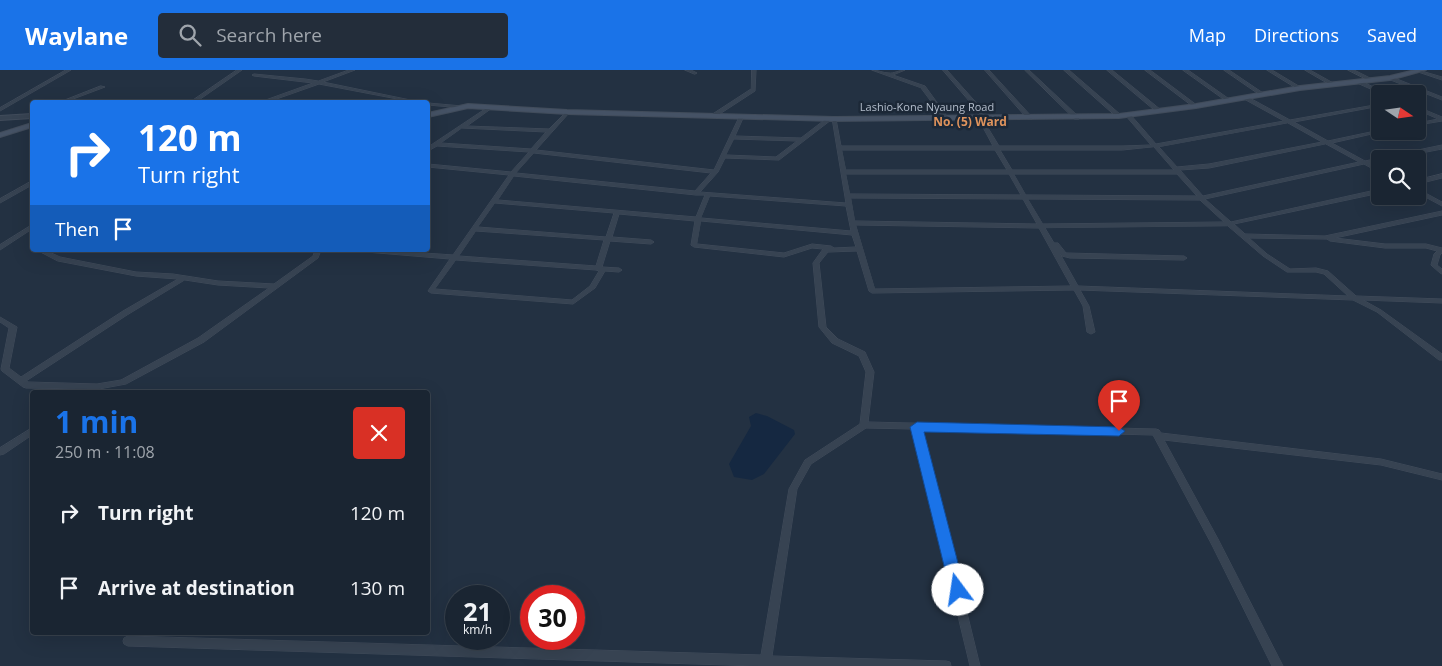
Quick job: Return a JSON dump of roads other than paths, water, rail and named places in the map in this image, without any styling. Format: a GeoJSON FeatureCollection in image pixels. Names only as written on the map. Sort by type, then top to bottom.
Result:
{"type":"FeatureCollection","features":[{"type":"Feature","properties":{"kind":"main road","name":"Lashio-Kone Nyaung Road"},"geometry":{"type":"LineString","coordinates":[[430,114],[462,107],[567,112],[832,119],[1078,118],[1123,116],[1196,106],[1300,88],[1390,78],[1422,70]]}},
{"type":"Feature","properties":{"kind":"main road"},"geometry":{"type":"LineString","coordinates":[[0,135],[30,126]]}},
{"type":"Feature","properties":{"kind":"street"},"geometry":{"type":"LineString","coordinates":[[0,110],[69,70]]}},
{"type":"Feature","properties":{"kind":"street"},"geometry":{"type":"LineString","coordinates":[[197,100],[240,70]]}},
{"type":"Feature","properties":{"kind":"street"},"geometry":{"type":"LineString","coordinates":[[271,100],[353,70]]}},
{"type":"Feature","properties":{"kind":"street"},"geometry":{"type":"LineString","coordinates":[[687,70],[695,73]]}},
{"type":"Feature","properties":{"kind":"street"},"geometry":{"type":"LineString","coordinates":[[713,116],[753,90],[754,70]]}},
{"type":"Feature","properties":{"kind":"street"},"geometry":{"type":"LineString","coordinates":[[874,70],[923,87],[947,118]]}},
{"type":"Feature","properties":{"kind":"street"},"geometry":{"type":"LineString","coordinates":[[889,75],[903,70]]}},
{"type":"Feature","properties":{"kind":"street"},"geometry":{"type":"LineString","coordinates":[[945,70],[984,118],[997,148],[1086,306],[1091,332]]}},
{"type":"Feature","properties":{"kind":"street"},"geometry":{"type":"LineString","coordinates":[[987,70],[1030,118]]}},
{"type":"Feature","properties":{"kind":"street"},"geometry":{"type":"LineString","coordinates":[[1027,70],[1078,118]]}},
{"type":"Feature","properties":{"kind":"street"},"geometry":{"type":"LineString","coordinates":[[1066,70],[1123,116],[1178,170],[1201,198],[1228,224],[1246,236],[1265,255],[1289,271],[1316,270],[1326,272],[1357,300],[1379,311],[1442,358]]}},
{"type":"Feature","properties":{"kind":"street"},"geometry":{"type":"LineString","coordinates":[[1109,70],[1159,111]]}},
{"type":"Feature","properties":{"kind":"street"},"geometry":{"type":"LineString","coordinates":[[1147,70],[1196,106]]}},
{"type":"Feature","properties":{"kind":"street"},"geometry":{"type":"LineString","coordinates":[[1185,70],[1230,100]]}},
{"type":"Feature","properties":{"kind":"street"},"geometry":{"type":"LineString","coordinates":[[1226,70],[1264,95]]}},
{"type":"Feature","properties":{"kind":"street"},"geometry":{"type":"LineString","coordinates":[[1269,70],[1300,88]]}},
{"type":"Feature","properties":{"kind":"street"},"geometry":{"type":"LineString","coordinates":[[1307,70],[1333,84]]}},
{"type":"Feature","properties":{"kind":"street"},"geometry":{"type":"LineString","coordinates":[[1350,70],[1372,80]]}},
{"type":"Feature","properties":{"kind":"street"},"geometry":{"type":"LineString","coordinates":[[1422,70],[1442,79]]}},
{"type":"Feature","properties":{"kind":"street"},"geometry":{"type":"LineString","coordinates":[[254,74],[318,83],[407,100]]}},
{"type":"Feature","properties":{"kind":"street"},"geometry":{"type":"LineString","coordinates":[[1390,78],[1442,99]]}},
{"type":"Feature","properties":{"kind":"street"},"geometry":{"type":"LineString","coordinates":[[1359,82],[1371,87]]}},
{"type":"Feature","properties":{"kind":"street"},"geometry":{"type":"LineString","coordinates":[[67,100],[103,87]]}},
{"type":"Feature","properties":{"kind":"street"},"geometry":{"type":"LineString","coordinates":[[1246,98],[1371,165]]}},
{"type":"Feature","properties":{"kind":"street"},"geometry":{"type":"LineString","coordinates":[[430,104],[462,107]]}},
{"type":"Feature","properties":{"kind":"street"},"geometry":{"type":"LineString","coordinates":[[839,148],[1122,148],[1153,146],[1371,107]]}},
{"type":"Feature","properties":{"kind":"street"},"geometry":{"type":"LineString","coordinates":[[430,148],[490,108]]}},
{"type":"Feature","properties":{"kind":"street"},"geometry":{"type":"LineString","coordinates":[[567,112],[514,172],[431,291],[573,302],[593,287],[617,212]]}},
{"type":"Feature","properties":{"kind":"street"},"geometry":{"type":"LineString","coordinates":[[1426,112],[1442,119]]}},
{"type":"Feature","properties":{"kind":"street"},"geometry":{"type":"LineString","coordinates":[[0,118],[30,116]]}},
{"type":"Feature","properties":{"kind":"street"},"geometry":{"type":"LineString","coordinates":[[696,193],[714,172],[742,116]]}},
{"type":"Feature","properties":{"kind":"street"},"geometry":{"type":"LineString","coordinates":[[723,156],[776,160],[832,119],[854,233],[872,291],[1076,288],[1442,302]]}},
{"type":"Feature","properties":{"kind":"street"},"geometry":{"type":"LineString","coordinates":[[1426,122],[1442,119]]}},
{"type":"Feature","properties":{"kind":"street"},"geometry":{"type":"LineString","coordinates":[[462,127],[550,131]]}},
{"type":"Feature","properties":{"kind":"street"},"geometry":{"type":"LineString","coordinates":[[842,172],[1178,170],[1209,166],[1371,134]]}},
{"type":"Feature","properties":{"kind":"street"},"geometry":{"type":"LineString","coordinates":[[732,137],[801,140]]}},
{"type":"Feature","properties":{"kind":"street"},"geometry":{"type":"LineString","coordinates":[[435,144],[533,151],[714,172]]}},
{"type":"Feature","properties":{"kind":"street"},"geometry":{"type":"LineString","coordinates":[[1426,150],[1442,147]]}},
{"type":"Feature","properties":{"kind":"street"},"geometry":{"type":"LineString","coordinates":[[848,196],[1201,198],[1371,161]]}},
{"type":"Feature","properties":{"kind":"street"},"geometry":{"type":"LineString","coordinates":[[430,165],[514,172],[696,193],[850,205]]}},
{"type":"Feature","properties":{"kind":"street"},"geometry":{"type":"LineString","coordinates":[[1426,180],[1442,176]]}},
{"type":"Feature","properties":{"kind":"street"},"geometry":{"type":"LineString","coordinates":[[0,201],[30,184]]}},
{"type":"Feature","properties":{"kind":"street"},"geometry":{"type":"LineString","coordinates":[[853,223],[1040,226],[1228,224],[1371,193]]}},
{"type":"Feature","properties":{"kind":"street"},"geometry":{"type":"LineString","coordinates":[[708,194],[698,219],[694,245],[784,254],[812,246],[860,249]]}},
{"type":"Feature","properties":{"kind":"street"},"geometry":{"type":"LineString","coordinates":[[1426,195],[1442,204]]}},
{"type":"Feature","properties":{"kind":"street"},"geometry":{"type":"LineString","coordinates":[[494,201],[854,233]]}},
{"type":"Feature","properties":{"kind":"street"},"geometry":{"type":"LineString","coordinates":[[1326,238],[1442,212]]}},
{"type":"Feature","properties":{"kind":"street"},"geometry":{"type":"LineString","coordinates":[[1040,226],[1049,234],[1064,255],[1184,258]]}},
{"type":"Feature","properties":{"kind":"street"},"geometry":{"type":"LineString","coordinates":[[1,246],[30,228]]}},
{"type":"Feature","properties":{"kind":"street"},"geometry":{"type":"LineString","coordinates":[[475,229],[651,242]]}},
{"type":"Feature","properties":{"kind":"street"},"geometry":{"type":"LineString","coordinates":[[1246,236],[1326,238],[1385,246],[1426,246],[1442,250]]}},
{"type":"Feature","properties":{"kind":"street"},"geometry":{"type":"LineString","coordinates":[[842,248],[826,250],[816,263],[823,327],[835,341],[862,354],[870,372],[864,425]]}},
{"type":"Feature","properties":{"kind":"street"},"geometry":{"type":"LineString","coordinates":[[1442,250],[1437,254],[1434,265],[1442,272]]}},
{"type":"Feature","properties":{"kind":"street"},"geometry":{"type":"LineString","coordinates":[[44,252],[58,259],[88,267],[218,283],[276,286]]}},
{"type":"Feature","properties":{"kind":"street"},"geometry":{"type":"LineString","coordinates":[[0,319],[13,327],[5,369],[26,385],[97,387],[123,382],[201,340],[316,257],[317,252]]}},
{"type":"Feature","properties":{"kind":"street"},"geometry":{"type":"LineString","coordinates":[[381,252],[619,270]]}},
{"type":"Feature","properties":{"kind":"street"},"geometry":{"type":"LineString","coordinates":[[21,381],[125,313],[184,278]]}},
{"type":"Feature","properties":{"kind":"street"},"geometry":{"type":"LineString","coordinates":[[92,390],[97,387]]}},
{"type":"Feature","properties":{"kind":"street"},"geometry":{"type":"LineString","coordinates":[[764,663],[793,489],[808,462],[864,425],[1156,432],[1278,666]]}},
{"type":"Feature","properties":{"kind":"street"},"geometry":{"type":"LineString","coordinates":[[917,427],[975,666]]}},
{"type":"Feature","properties":{"kind":"street"},"geometry":{"type":"LineString","coordinates":[[1,452],[30,432]]}},
{"type":"Feature","properties":{"kind":"street"},"geometry":{"type":"LineString","coordinates":[[1158,436],[1382,462],[1442,477]]}},
{"type":"Feature","properties":{"kind":"street"},"geometry":{"type":"LineString","coordinates":[[128,641],[764,663],[946,666]]}},
{"type":"Feature","properties":{"kind":"water"},"geometry":{"type":"Polygon","coordinates":[[[756,413],[767,416],[794,430],[795,434],[764,474],[752,480],[734,477],[729,464],[751,426],[749,417],[756,413]]]}},
{"type":"Feature","properties":{"kind":"district","name":"No. (5) Ward"},"geometry":{"type":"Point","coordinates":[970,122]}}]}
